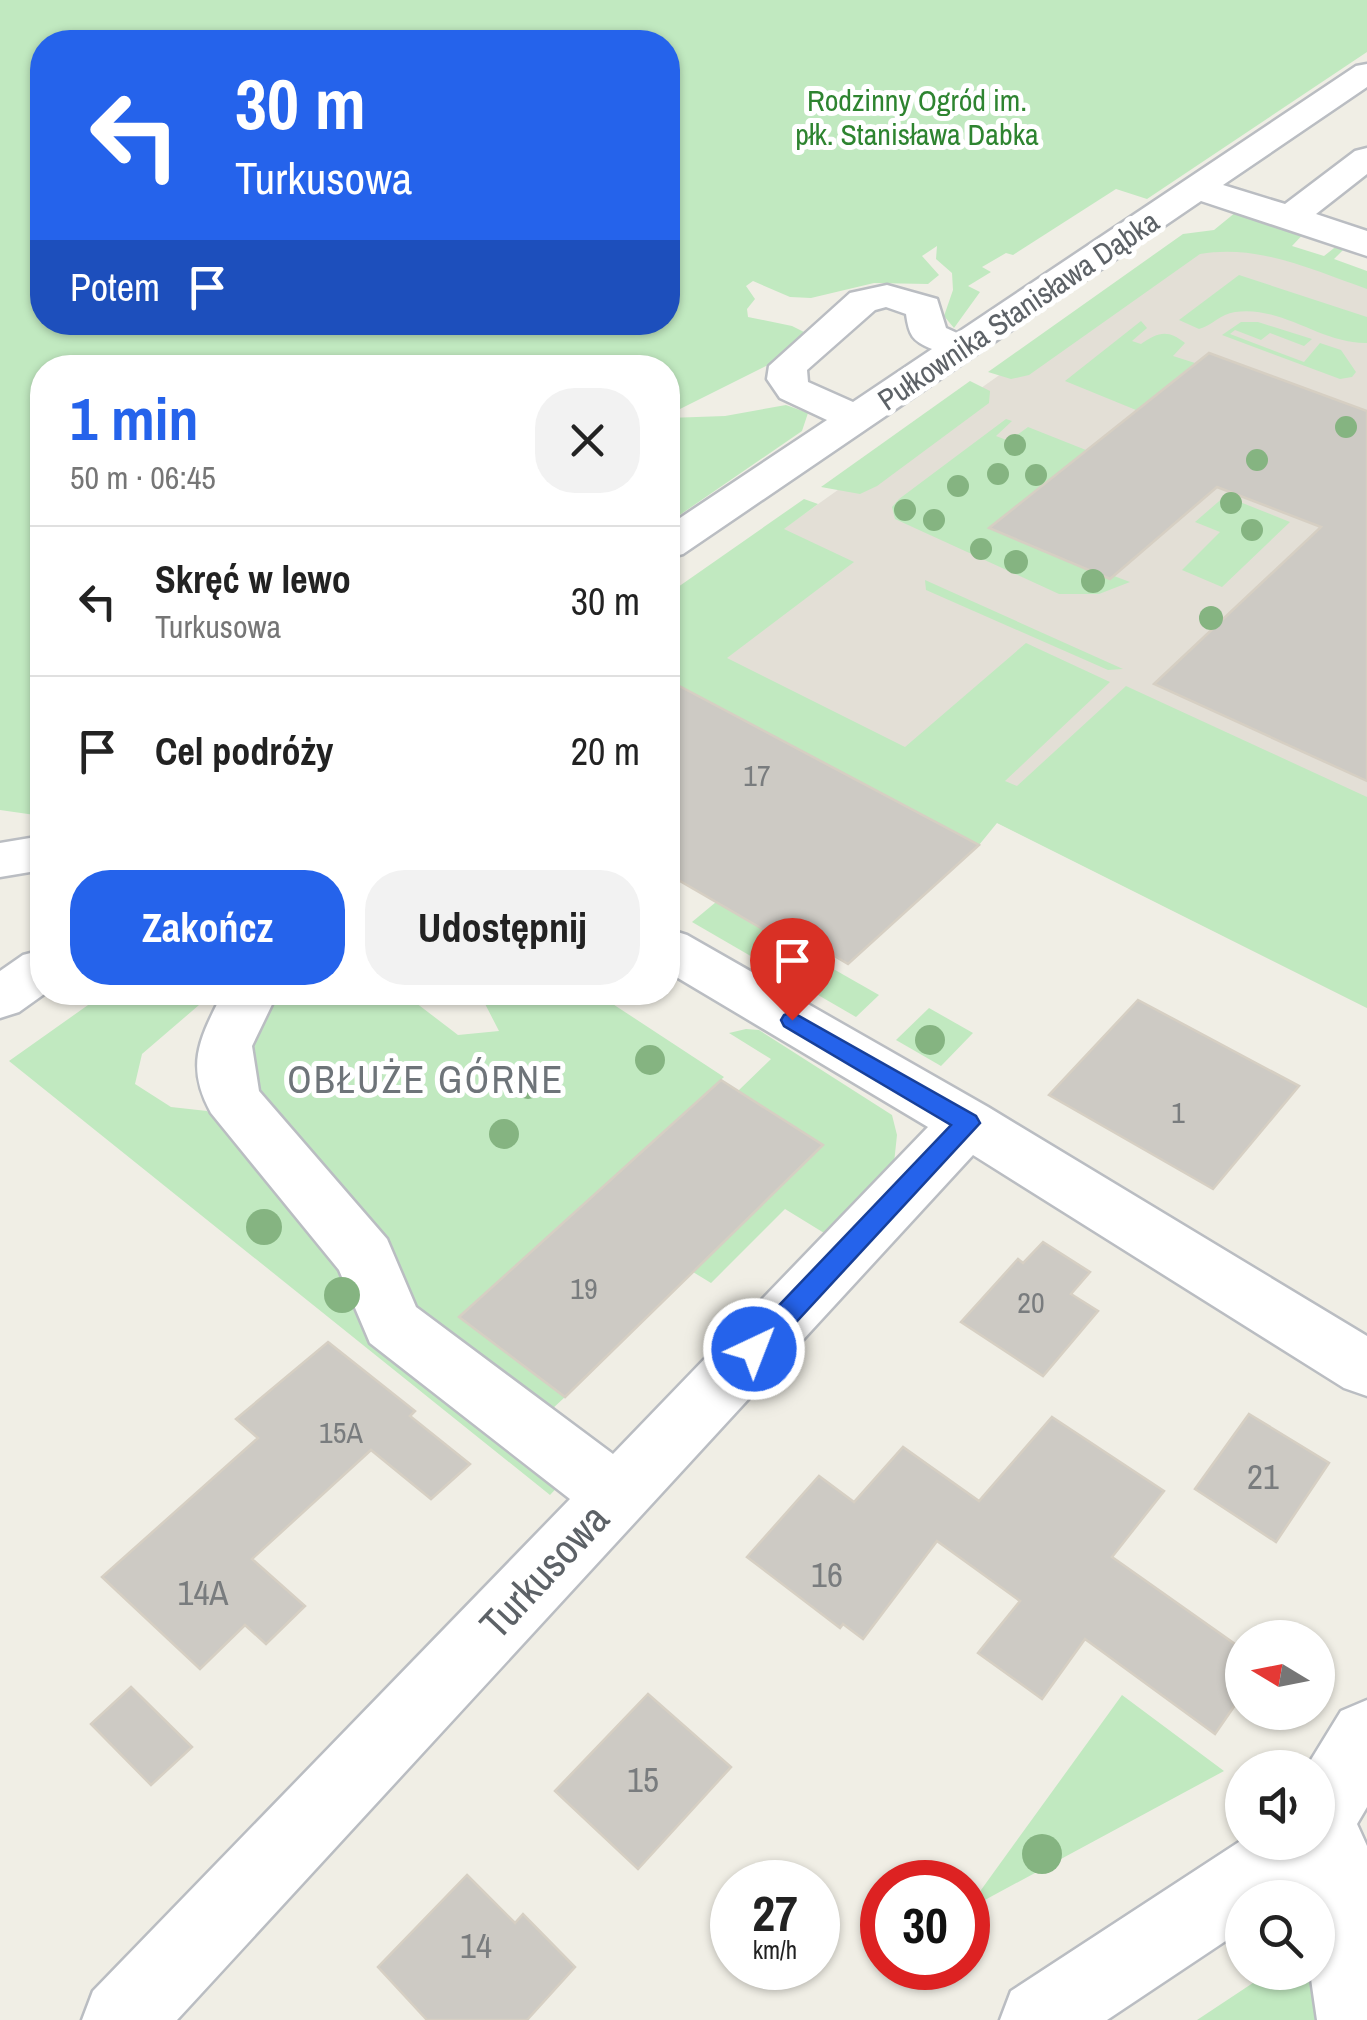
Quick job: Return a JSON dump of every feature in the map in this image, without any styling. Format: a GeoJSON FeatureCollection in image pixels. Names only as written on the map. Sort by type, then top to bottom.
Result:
{"type":"FeatureCollection","features":[{"type":"Feature","properties":{"kind":"street","name":"Pułkownika Stanisława Dąbka"},"geometry":{"type":"LineString","coordinates":[[680,536],[1198,190],[1367,72]]}},
{"type":"Feature","properties":{"kind":"street"},"geometry":{"type":"LineString","coordinates":[[1292,216],[1367,158]]}},
{"type":"Feature","properties":{"kind":"street"},"geometry":{"type":"LineString","coordinates":[[1198,190],[1344,232],[1367,245]]}},
{"type":"Feature","properties":{"kind":"street"},"geometry":{"type":"LineString","coordinates":[[856,418],[794,390],[786,379],[788,366],[863,301],[887,296],[924,308],[928,334],[962,348]]}},
{"type":"Feature","properties":{"kind":"street"},"geometry":{"type":"LineString","coordinates":[[0,860],[30,855]]}},
{"type":"Feature","properties":{"kind":"street"},"geometry":{"type":"LineString","coordinates":[[680,955],[968,1123],[1367,1369]]}},
{"type":"Feature","properties":{"kind":"street"},"geometry":{"type":"LineString","coordinates":[[0,998],[30,977]]}},
{"type":"Feature","properties":{"kind":"street"},"geometry":{"type":"LineString","coordinates":[[245,1005],[224,1046],[231,1098],[366,1256],[392,1324],[616,1495]]}},
{"type":"Feature","properties":{"kind":"street","name":"Turkusowa"},"geometry":{"type":"LineString","coordinates":[[122,2020],[968,1123]]}},
{"type":"Feature","properties":{"kind":"street"},"geometry":{"type":"LineString","coordinates":[[1335,1792],[1367,1736]]}},
{"type":"Feature","properties":{"kind":"street"},"geometry":{"type":"LineString","coordinates":[[1040,2020],[1279,1860]]}},
{"type":"Feature","properties":{"kind":"street"},"geometry":{"type":"LineString","coordinates":[[1334,1860],[1358,2020]]}},
{"type":"Feature","properties":{"kind":"shaded area"},"geometry":{"type":"Polygon","coordinates":[[[1200,232],[1367,281],[1367,1008],[680,664],[680,602],[1200,232]]]}},
{"type":"Feature","properties":{"kind":"green space","name":"Rodzinny Ogród im. płk. Stanisława Dabka"},"geometry":{"type":"Polygon","coordinates":[[[0,0],[1367,0],[1367,52],[1147,199],[1116,189],[1013,255],[1006,253],[982,267],[991,272],[968,286],[980,292],[954,328],[944,316],[953,290],[952,273],[936,259],[937,246],[922,256],[939,275],[928,284],[874,283],[811,298],[790,297],[753,281],[746,286],[755,299],[747,309],[748,317],[792,326],[808,334],[798,350],[680,409],[680,355],[30,355],[30,814],[0,810],[0,0]]]}},
{"type":"Feature","properties":{"kind":"green space"},"geometry":{"type":"Polygon","coordinates":[[[1236,212],[1308,229],[1292,246],[1324,256],[1343,241],[1350,243],[1334,259],[1367,271],[1367,289],[1264,256],[1200,254],[1029,375],[1011,379],[988,372],[1183,234],[1214,230],[1236,212]]]}},
{"type":"Feature","properties":{"kind":"green space"},"geometry":{"type":"Polygon","coordinates":[[[1239,275],[1367,317],[1367,343],[1334,338],[1252,311],[1230,313],[1199,329],[1179,320],[1239,275]]]}},
{"type":"Feature","properties":{"kind":"green space"},"geometry":{"type":"Polygon","coordinates":[[[1141,321],[1147,328],[1132,341],[1141,344],[1168,334],[1185,343],[1173,356],[1195,363],[1136,410],[1065,381],[1141,321]]]}},
{"type":"Feature","properties":{"kind":"green space"},"geometry":{"type":"Polygon","coordinates":[[[1241,322],[1258,322],[1312,339],[1304,346],[1270,333],[1261,340],[1235,330],[1230,334],[1304,362],[1320,343],[1341,350],[1356,372],[1340,379],[1222,335],[1241,322]]]}},
{"type":"Feature","properties":{"kind":"green space"},"geometry":{"type":"Polygon","coordinates":[[[970,381],[990,391],[989,403],[877,486],[860,494],[821,487],[970,381]]]}},
{"type":"Feature","properties":{"kind":"green space"},"geometry":{"type":"Polygon","coordinates":[[[786,405],[808,413],[802,431],[680,515],[680,418],[725,416],[786,405]]]}},
{"type":"Feature","properties":{"kind":"green space"},"geometry":{"type":"Polygon","coordinates":[[[1006,419],[1012,421],[996,436],[1009,441],[1028,427],[1086,450],[990,528],[1110,579],[1114,576],[1130,582],[1099,594],[1059,594],[895,519],[892,507],[899,499],[1006,419]]]}},
{"type":"Feature","properties":{"kind":"green space"},"geometry":{"type":"Polygon","coordinates":[[[1225,496],[1290,522],[1222,587],[1182,570],[1220,532],[1195,522],[1225,496]]]}},
{"type":"Feature","properties":{"kind":"green space"},"geometry":{"type":"Polygon","coordinates":[[[804,499],[818,504],[784,529],[854,562],[727,658],[905,747],[1026,643],[1110,682],[1005,781],[1017,786],[1126,686],[1367,797],[1367,1008],[997,823],[979,845],[687,691],[680,696],[680,586],[804,499]]]}},
{"type":"Feature","properties":{"kind":"green space"},"geometry":{"type":"Polygon","coordinates":[[[925,580],[1123,669],[1108,670],[926,590],[925,580]]]}},
{"type":"Feature","properties":{"kind":"green space"},"geometry":{"type":"Polygon","coordinates":[[[716,902],[879,995],[856,1017],[692,922],[716,902]]]}},
{"type":"Feature","properties":{"kind":"green space"},"geometry":{"type":"Polygon","coordinates":[[[88,1005],[199,1005],[142,1054],[135,1084],[171,1107],[207,1111],[567,1477],[550,1495],[9,1061],[88,1005]]]}},
{"type":"Feature","properties":{"kind":"green space"},"geometry":{"type":"Polygon","coordinates":[[[265,1005],[419,1005],[458,1035],[499,1031],[486,1005],[614,1005],[724,1077],[460,1316],[565,1397],[551,1410],[419,1317],[251,1096],[242,1052],[265,1005]]]}},
{"type":"Feature","properties":{"kind":"green space"},"geometry":{"type":"Polygon","coordinates":[[[929,1008],[973,1033],[941,1066],[896,1040],[929,1008]]]}},
{"type":"Feature","properties":{"kind":"green space"},"geometry":{"type":"Polygon","coordinates":[[[759,1030],[892,1115],[897,1135],[894,1163],[829,1236],[785,1209],[711,1283],[693,1272],[823,1145],[772,1112],[767,1114],[738,1091],[771,1059],[729,1033],[759,1030]]]}},
{"type":"Feature","properties":{"kind":"green space"},"geometry":{"type":"Polygon","coordinates":[[[1122,1695],[1224,1771],[990,1897],[990,1878],[1122,1695]]]}},
{"type":"Feature","properties":{"kind":"green space"},"geometry":{"type":"Polygon","coordinates":[[[1242,1990],[1328,1990],[1331,2020],[1197,2020],[1242,1990]]]}},
{"type":"Feature","properties":{"kind":"building"},"geometry":{"type":"Polygon","coordinates":[[[1209,353],[1367,411],[1367,781],[1154,684],[1321,527],[1217,487],[1110,579],[989,528],[1209,353]]]}},
{"type":"Feature","properties":{"kind":"building"},"geometry":{"type":"Polygon","coordinates":[[[680,686],[979,845],[848,964],[831,954],[821,963],[680,881],[680,686]]]}},
{"type":"Feature","properties":{"kind":"building"},"geometry":{"type":"Polygon","coordinates":[[[1138,1000],[1299,1086],[1213,1189],[1049,1095],[1138,1000]]]}},
{"type":"Feature","properties":{"kind":"building"},"geometry":{"type":"Polygon","coordinates":[[[721,1080],[823,1145],[565,1397],[459,1317],[721,1080]]]}},
{"type":"Feature","properties":{"kind":"building"},"geometry":{"type":"Polygon","coordinates":[[[1043,1242],[1090,1272],[1071,1294],[1098,1311],[1043,1376],[961,1322],[1018,1259],[1023,1263],[1043,1242]]]}},
{"type":"Feature","properties":{"kind":"building"},"geometry":{"type":"Polygon","coordinates":[[[328,1342],[415,1411],[410,1416],[470,1464],[431,1499],[371,1450],[252,1559],[305,1606],[266,1644],[245,1625],[200,1669],[102,1577],[258,1438],[236,1419],[328,1342]]]}},
{"type":"Feature","properties":{"kind":"building"},"geometry":{"type":"Polygon","coordinates":[[[1249,1414],[1329,1463],[1276,1542],[1195,1489],[1249,1414]]]}},
{"type":"Feature","properties":{"kind":"building"},"geometry":{"type":"Polygon","coordinates":[[[1052,1417],[1164,1491],[1112,1557],[1225,1637],[1225,1720],[1215,1734],[1085,1639],[1042,1699],[978,1653],[1020,1601],[937,1541],[863,1639],[843,1624],[840,1628],[747,1557],[819,1476],[854,1502],[903,1447],[979,1501],[1052,1417]]]}},
{"type":"Feature","properties":{"kind":"building"},"geometry":{"type":"Polygon","coordinates":[[[131,1687],[192,1747],[151,1785],[91,1724],[131,1687]]]}},
{"type":"Feature","properties":{"kind":"building"},"geometry":{"type":"Polygon","coordinates":[[[648,1694],[731,1767],[638,1869],[555,1791],[648,1694]]]}},
{"type":"Feature","properties":{"kind":"building"},"geometry":{"type":"Polygon","coordinates":[[[467,1875],[515,1923],[523,1914],[575,1967],[527,2020],[427,2020],[378,1967],[467,1875]]]}},
{"type":"Feature","properties":{"kind":"district","name":"OBŁUŻE GÓRNE"},"geometry":{"type":"Point","coordinates":[426,1079]}},
{"type":"Feature","properties":{"kind":"route"},"geometry":{"type":"LineString","coordinates":[[754,1349],[968,1123],[792,1020]]}}]}
